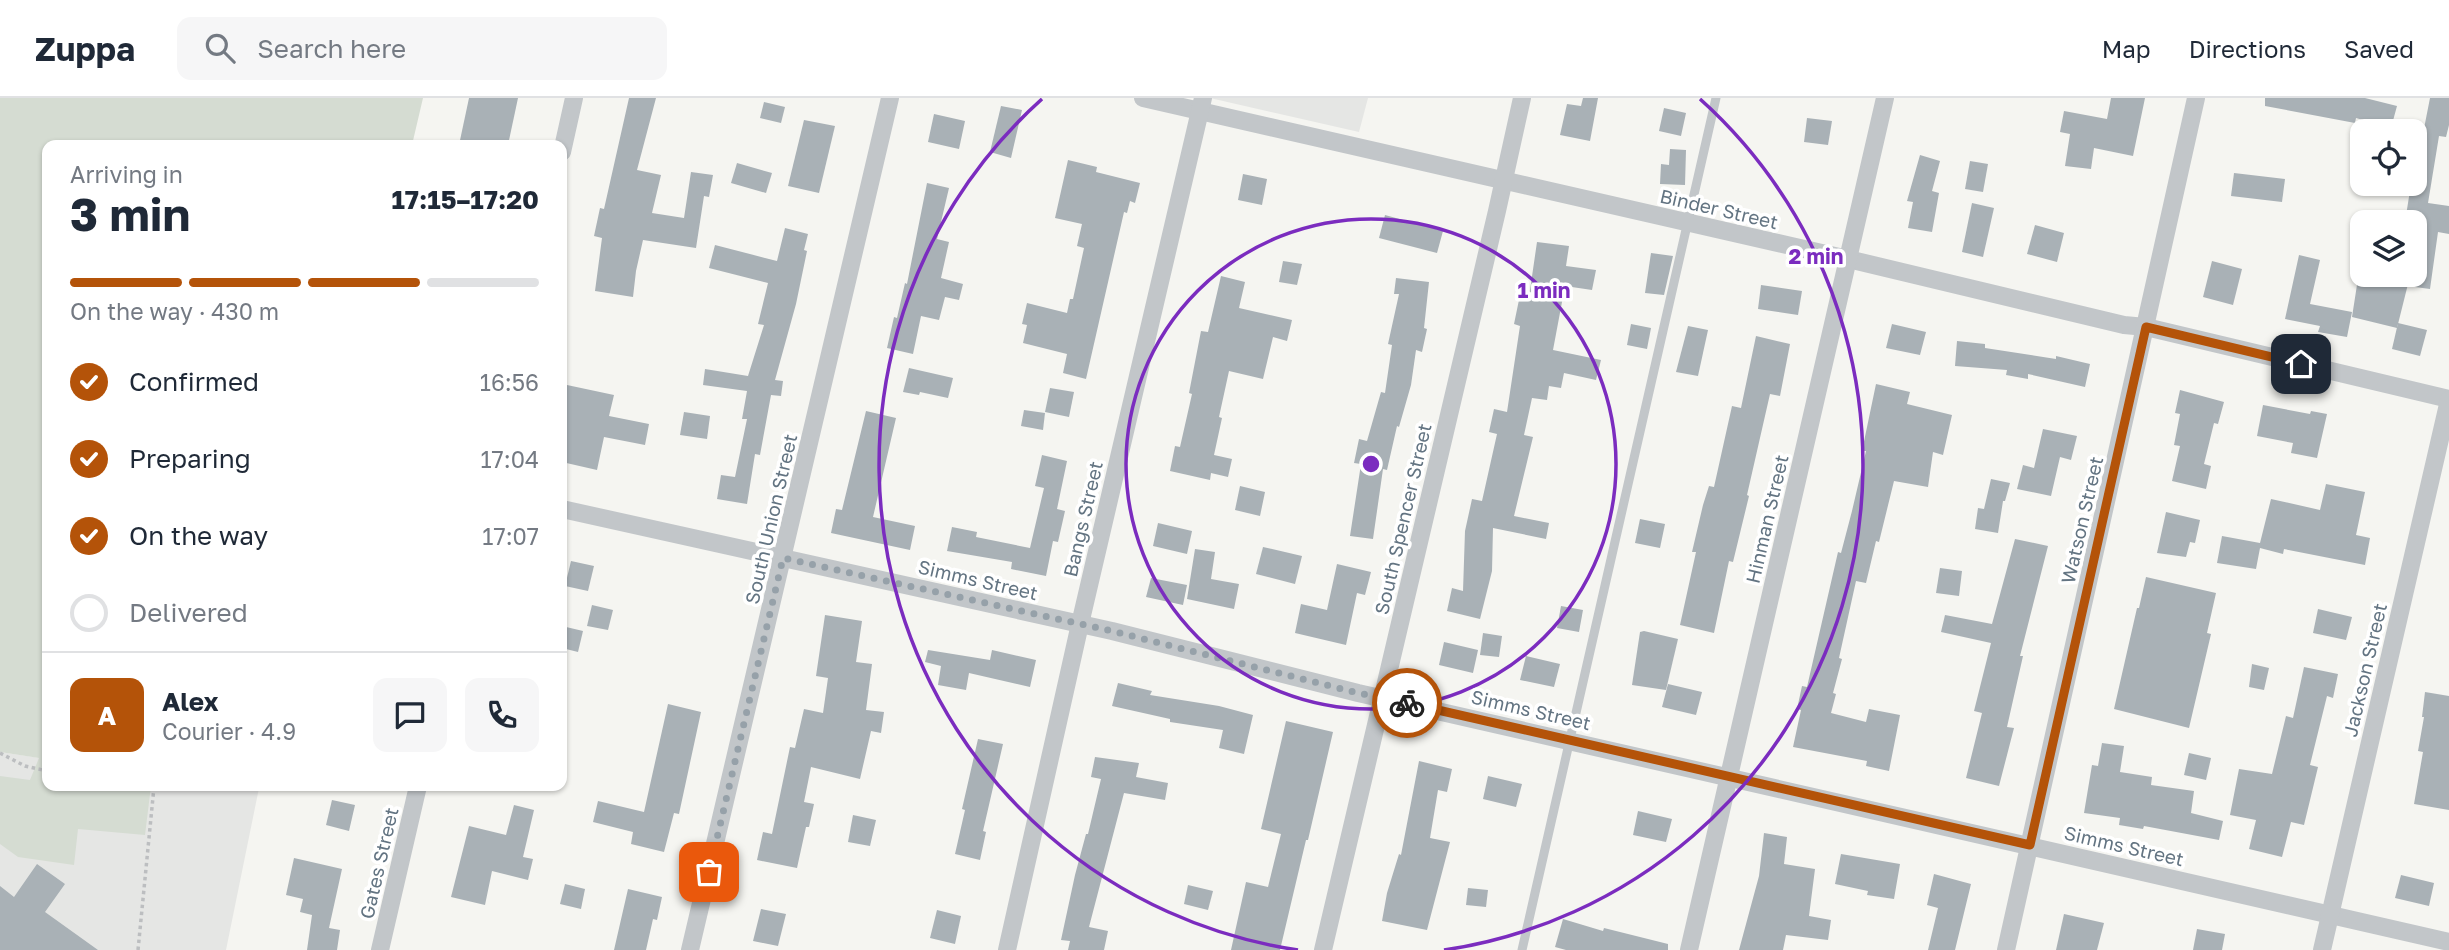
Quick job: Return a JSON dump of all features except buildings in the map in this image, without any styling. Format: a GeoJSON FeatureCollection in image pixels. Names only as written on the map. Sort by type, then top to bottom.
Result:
{"type":"FeatureCollection","features":[{"type":"Feature","properties":{"kind":"street"},"geometry":{"type":"LineString","coordinates":[[565,140],[574,98]]}},
{"type":"Feature","properties":{"kind":"street","name":"South Union Street"},"geometry":{"type":"LineString","coordinates":[[691,950],[890,98]]}},
{"type":"Feature","properties":{"kind":"street","name":"Binder Street"},"geometry":{"type":"LineString","coordinates":[[1143,98],[1202,105],[1504,180],[2449,399]]}},
{"type":"Feature","properties":{"kind":"street","name":"South Spencer Street"},"geometry":{"type":"LineString","coordinates":[[1323,950],[1522,98]]}},
{"type":"Feature","properties":{"kind":"street","name":"Hinman Street"},"geometry":{"type":"LineString","coordinates":[[1689,950],[1885,98]]}},
{"type":"Feature","properties":{"kind":"street","name":"Watson Street"},"geometry":{"type":"LineString","coordinates":[[2006,950],[2196,98]]}},
{"type":"Feature","properties":{"kind":"street","name":"Bangs Street"},"geometry":{"type":"LineString","coordinates":[[1007,950],[1080,624],[1202,105]]}},
{"type":"Feature","properties":{"kind":"street","name":"Jackson Street"},"geometry":{"type":"LineString","coordinates":[[2322,950],[2449,399]]}},
{"type":"Feature","properties":{"kind":"street","name":"Simms Street"},"geometry":{"type":"LineString","coordinates":[[567,510],[1080,624],[1382,698],[2449,942]]}},
{"type":"Feature","properties":{"kind":"street","name":"Gates Street"},"geometry":{"type":"LineString","coordinates":[[380,950],[417,791]]}},
{"type":"Feature","properties":{"kind":"lane"},"geometry":{"type":"LineString","coordinates":[[1522,950],[1716,98]]}},
{"type":"Feature","properties":{"kind":"path"},"geometry":{"type":"LineString","coordinates":[[0,753],[25,766],[42,770]]}},
{"type":"Feature","properties":{"kind":"path"},"geometry":{"type":"LineString","coordinates":[[138,950],[154,791]]}},
{"type":"Feature","properties":{"kind":"shaded area"},"geometry":{"type":"Polygon","coordinates":[[[0,98],[423,98],[413,140],[42,140],[42,791],[150,791],[145,835],[78,829],[74,865],[18,857],[0,844],[0,776],[30,780],[39,758],[0,752],[0,98]]]}},
{"type":"Feature","properties":{"kind":"shaded area"},"geometry":{"type":"Polygon","coordinates":[[[1210,98],[1368,98],[1359,132],[1210,98]]]}},
{"type":"Feature","properties":{"kind":"shaded area"},"geometry":{"type":"Polygon","coordinates":[[[0,752],[42,758],[42,791],[258,791],[226,950],[0,950],[0,752]]]}},
{"type":"Feature","properties":{"kind":"way so far"},"geometry":{"type":"LineString","coordinates":[[709,872],[783,558],[1112,631],[1407,703]]}},
{"type":"Feature","properties":{"kind":"route"},"geometry":{"type":"LineString","coordinates":[[1407,703],[2030,845],[2146,327],[2301,364]]}}]}
